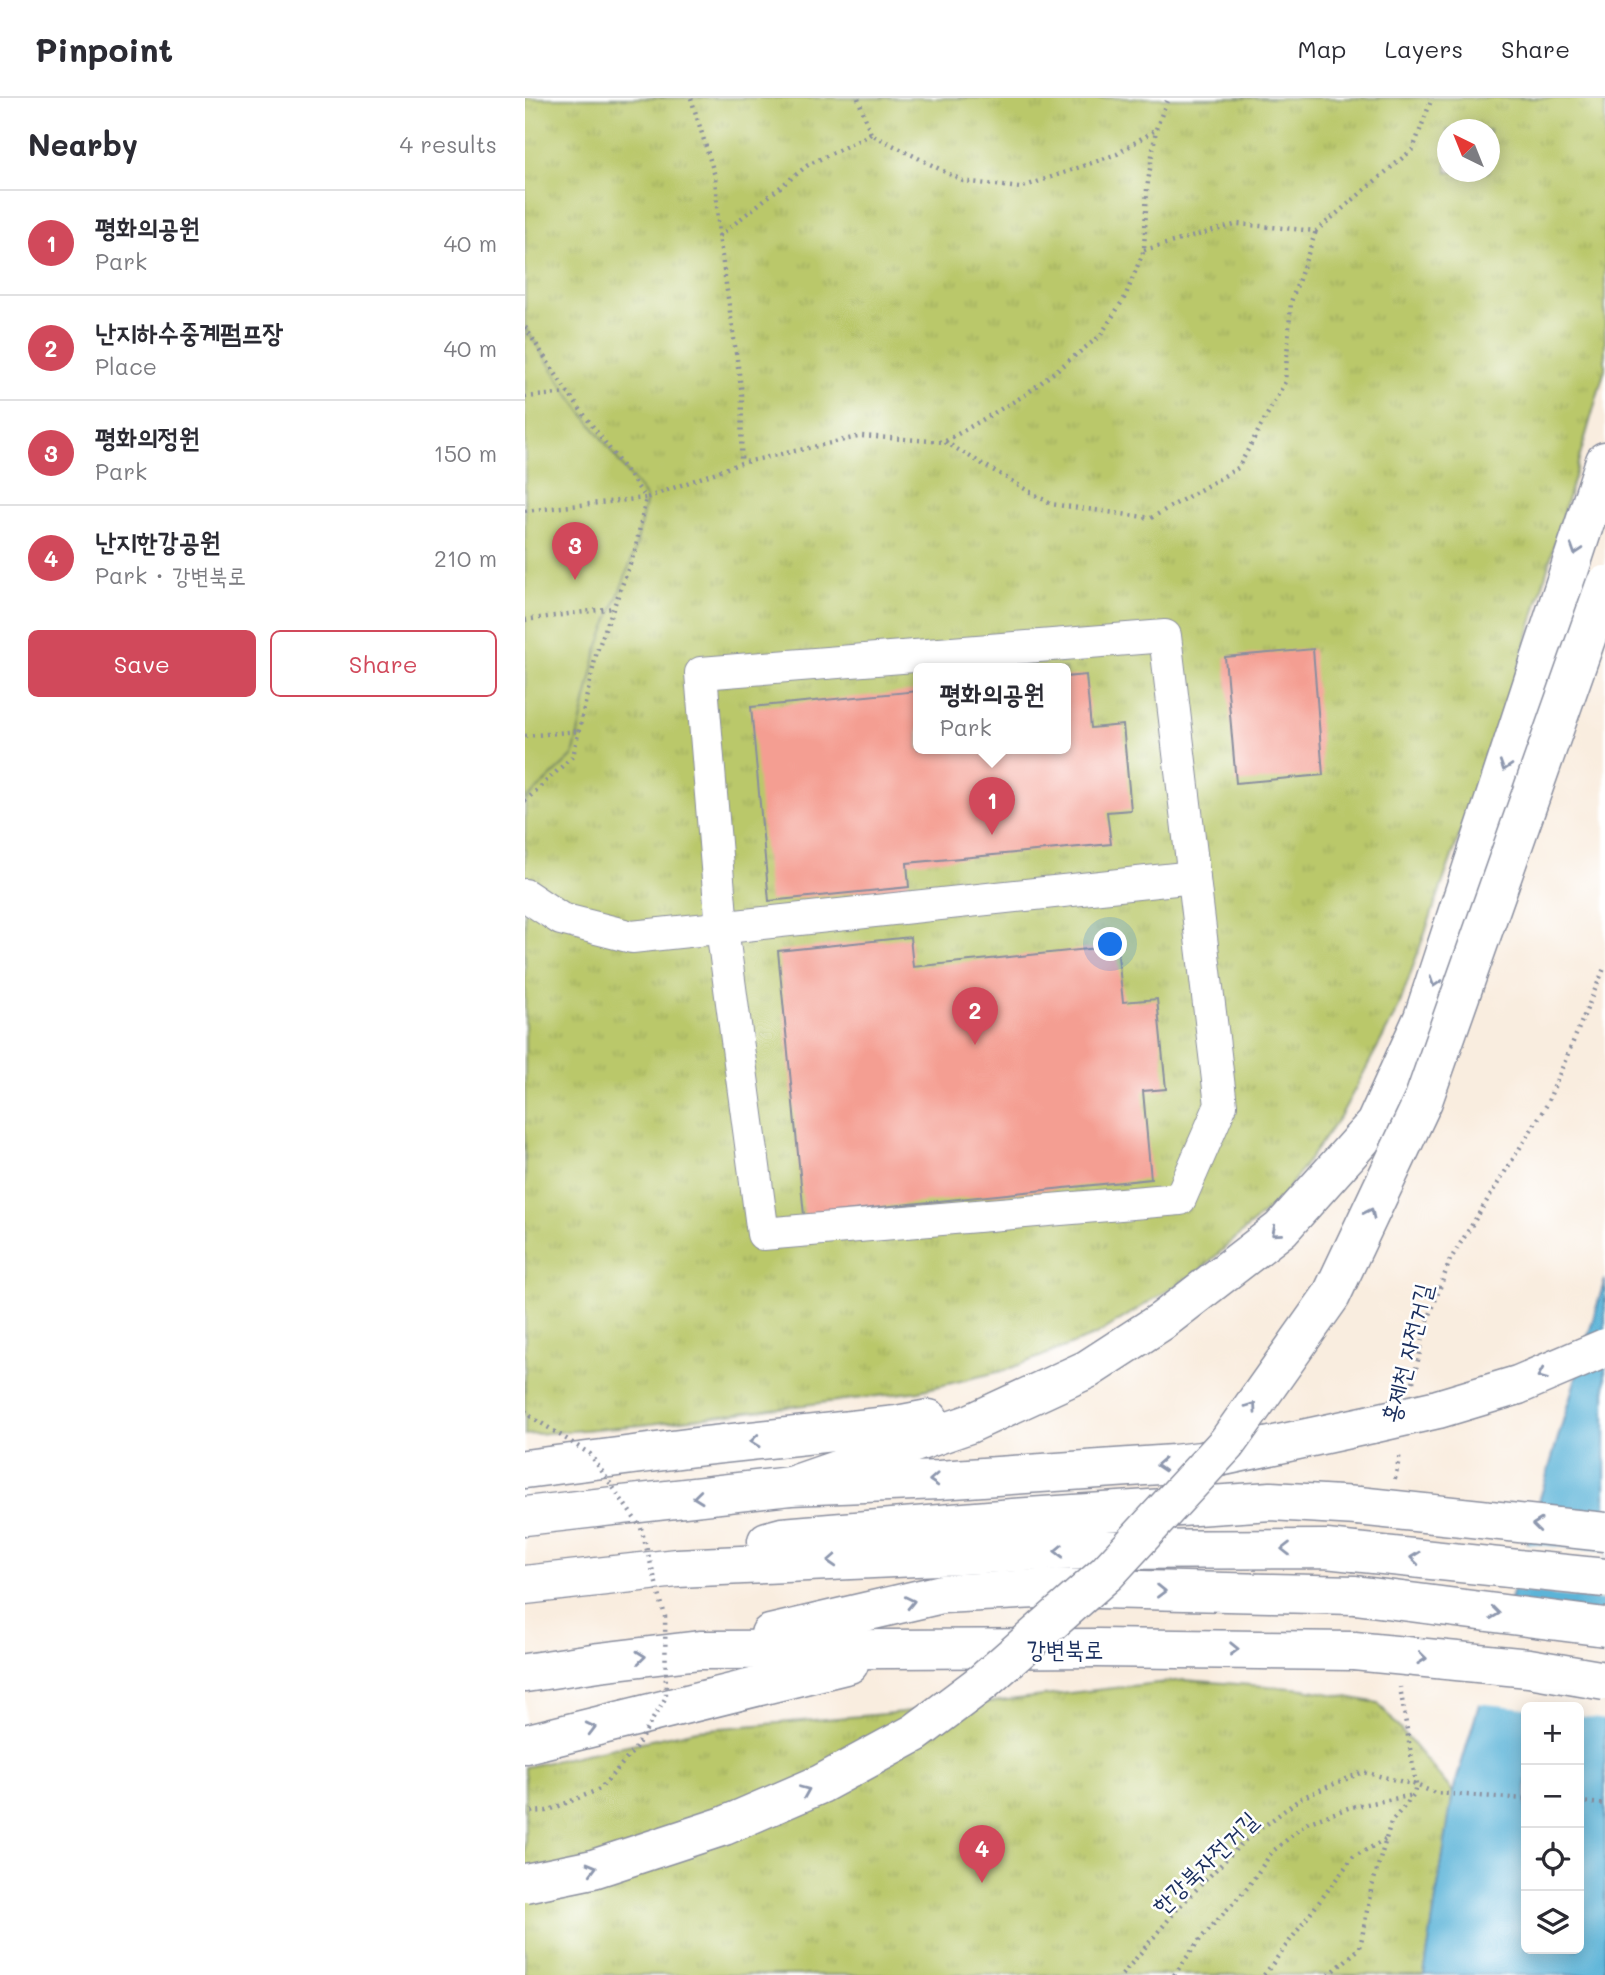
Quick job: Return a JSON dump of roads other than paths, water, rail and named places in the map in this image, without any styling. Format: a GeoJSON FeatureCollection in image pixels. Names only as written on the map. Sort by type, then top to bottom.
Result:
{"type":"FeatureCollection","features":[{"type":"Feature","properties":{"kind":"highway"},"geometry":{"type":"LineString","coordinates":[[790,1486],[969,1424],[1088,1369],[1162,1321],[1281,1229],[1375,1124],[1423,1018],[1605,461]]}},
{"type":"Feature","properties":{"kind":"highway"},"geometry":{"type":"LineString","coordinates":[[525,1883],[593,1869],[724,1826],[821,1784],[915,1734],[983,1682],[1107,1573],[1227,1443],[1331,1296],[1423,1101],[1605,585]]}},
{"type":"Feature","properties":{"kind":"highway"},"geometry":{"type":"LineString","coordinates":[[525,1516],[790,1486],[939,1480],[1174,1464],[1387,1435],[1438,1409],[1518,1385],[1605,1348]]}},
{"type":"Feature","properties":{"kind":"highway"},"geometry":{"type":"LineString","coordinates":[[525,1469],[897,1425],[960,1413],[1017,1391],[1088,1369]]}},
{"type":"Feature","properties":{"kind":"highway"},"geometry":{"type":"LineString","coordinates":[[595,1577],[782,1537],[1038,1516],[1271,1501],[1358,1506],[1605,1532]]}},
{"type":"Feature","properties":{"kind":"highway"},"geometry":{"type":"LineString","coordinates":[[525,1585],[677,1568],[1069,1550],[1326,1549],[1605,1578]]}},
{"type":"Feature","properties":{"kind":"highway"},"geometry":{"type":"LineString","coordinates":[[700,1650],[942,1594],[1057,1588],[1355,1595],[1605,1627]]}},
{"type":"Feature","properties":{"kind":"highway"},"geometry":{"type":"LineString","coordinates":[[525,1744],[911,1648]]}},
{"type":"Feature","properties":{"kind":"highway","name":"강변북로"},"geometry":{"type":"LineString","coordinates":[[525,1673],[700,1650],[1097,1648],[1354,1651],[1529,1668],[1605,1681]]}},
{"type":"Feature","properties":{"kind":"lane"},"geometry":{"type":"LineString","coordinates":[[1165,636],[1221,1105],[1180,1199],[763,1234],[722,928],[701,673],[1165,636]]}},
{"type":"Feature","properties":{"kind":"lane"},"geometry":{"type":"LineString","coordinates":[[525,895],[561,919],[632,937],[1194,877]]}},
{"type":"Feature","properties":{"kind":"water"},"geometry":{"type":"Polygon","coordinates":[[[1605,1279],[1605,1975],[1424,1975],[1453,1792],[1605,1279]]]}},
{"type":"Feature","properties":{"kind":"place","name":"평화의정원"},"geometry":{"type":"Point","coordinates":[575,580]}},
{"type":"Feature","properties":{"kind":"place","name":"평화의공원"},"geometry":{"type":"Point","coordinates":[992,835]}},
{"type":"Feature","properties":{"kind":"place","name":"난지하수중계펌프장"},"geometry":{"type":"Point","coordinates":[975,1045]}},
{"type":"Feature","properties":{"kind":"place","name":"난지한강공원"},"geometry":{"type":"Point","coordinates":[982,1883]}}]}
